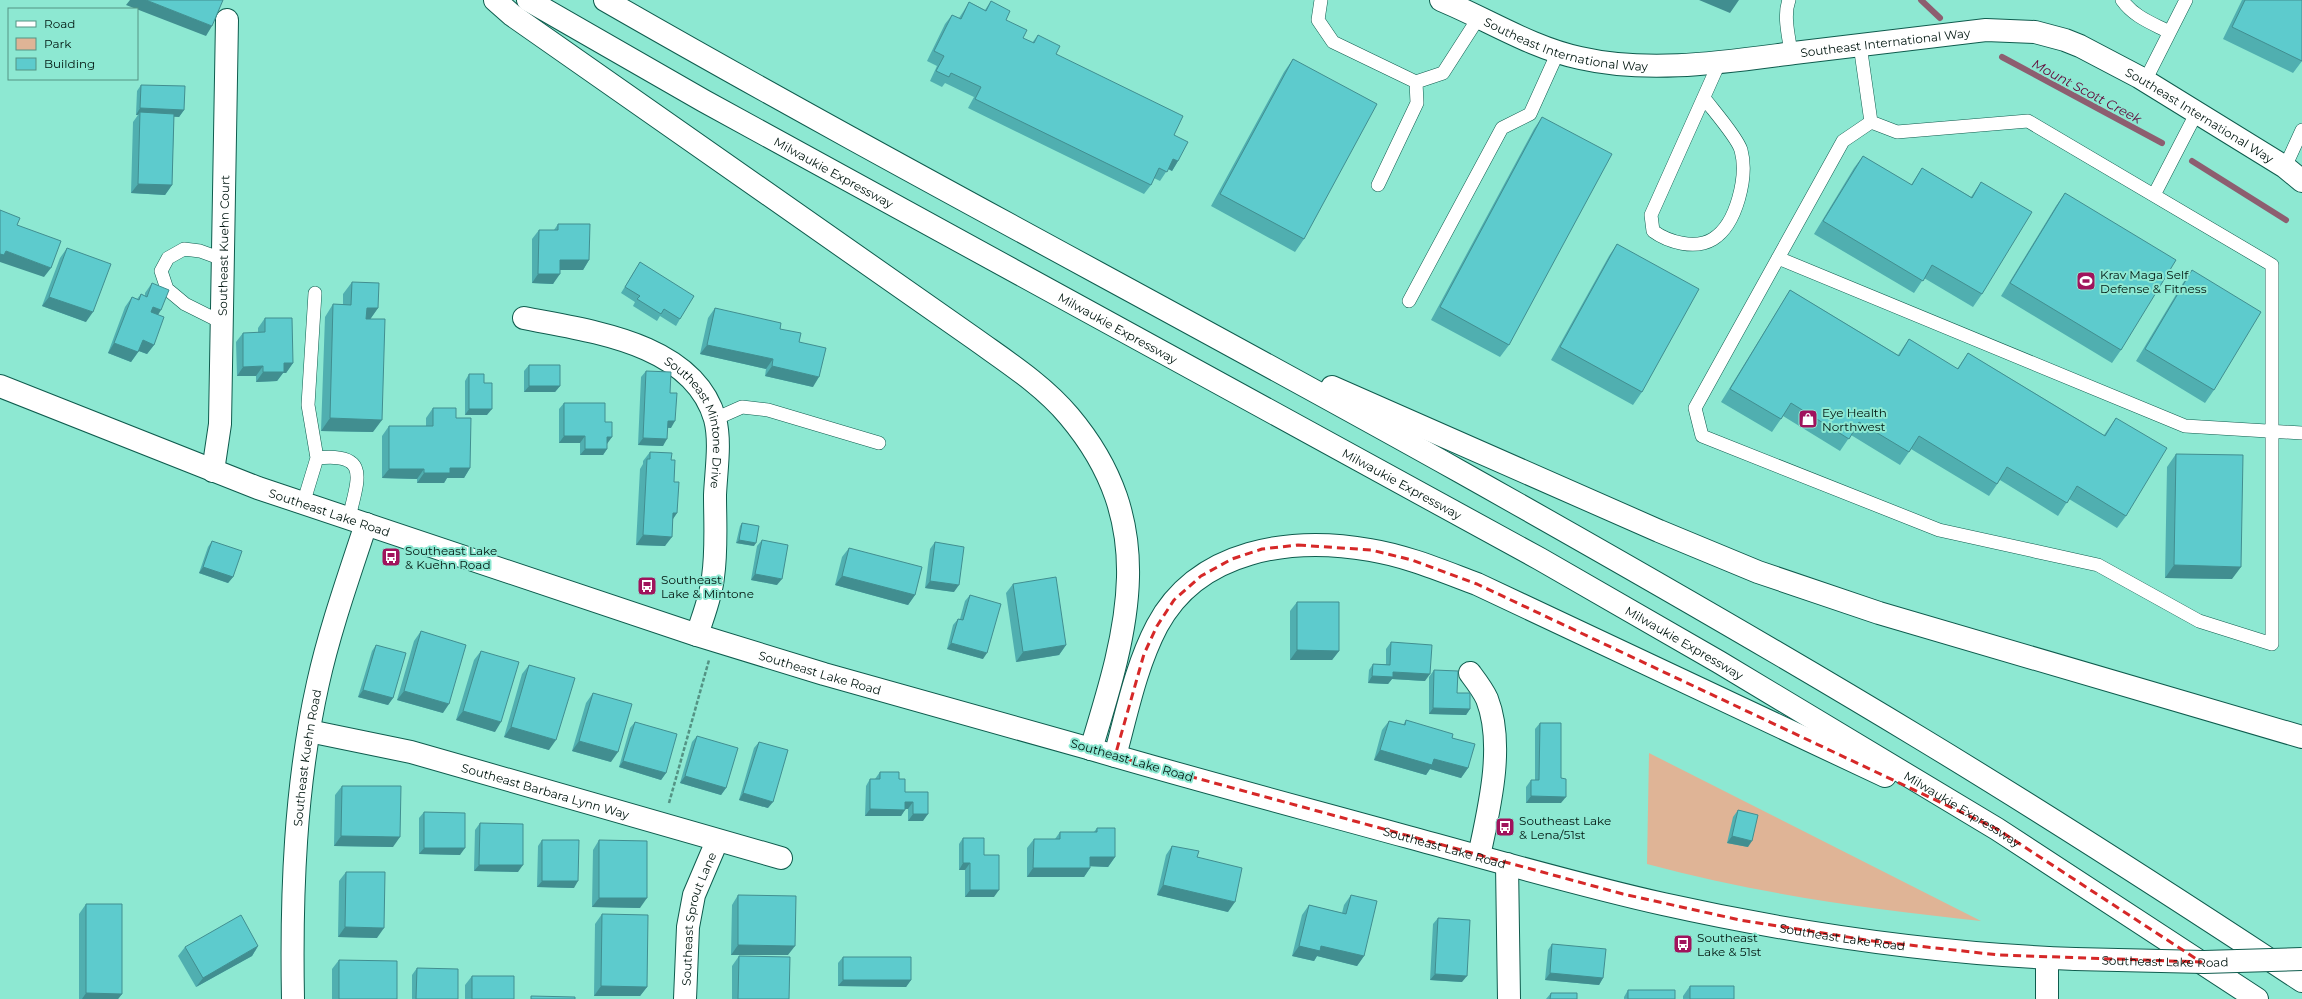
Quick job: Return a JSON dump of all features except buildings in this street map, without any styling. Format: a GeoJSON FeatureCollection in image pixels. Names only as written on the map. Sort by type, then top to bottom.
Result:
{"type":"FeatureCollection","features":[{"type":"Feature","properties":{"kind":"main road"},"geometry":{"type":"LineString","coordinates":[[495,0],[519,19],[976,339],[1029,378],[1069,415],[1095,451],[1112,485],[1124,525],[1128,553],[1129,586],[1122,636],[1113,677],[1091,749]]}},
{"type":"Feature","properties":{"kind":"main road","name":"Milwaukie Expressway"},"geometry":{"type":"LineString","coordinates":[[528,0],[704,101],[1540,559],[1720,662],[1997,829],[2257,999]]}},
{"type":"Feature","properties":{"kind":"main road"},"geometry":{"type":"LineString","coordinates":[[605,0],[751,84],[1469,477],[1688,602],[1915,735],[2202,915],[2302,981]]}},
{"type":"Feature","properties":{"kind":"main road","name":"Southeast International Way"},"geometry":{"type":"LineString","coordinates":[[1452,2],[1479,17],[1558,52],[1580,58],[1621,64],[1666,65],[1720,61],[1986,30],[2035,32],[2065,40],[2145,81],[2284,167],[2302,181]]}},
{"type":"Feature","properties":{"kind":"main road","name":"Southeast Kuehn Court"},"geometry":{"type":"LineString","coordinates":[[213,470],[220,424],[227,20]]}},
{"type":"Feature","properties":{"kind":"main road","name":"Southeast Mintone Drive"},"geometry":{"type":"LineString","coordinates":[[524,318],[607,335],[638,346],[665,358],[688,377],[701,392],[715,419],[717,433],[713,576],[706,638]]}},
{"type":"Feature","properties":{"kind":"main road"},"geometry":{"type":"LineString","coordinates":[[1203,332],[1659,531],[1758,572],[1902,620],[2302,737]]}},
{"type":"Feature","properties":{"kind":"main road","name":"Southeast Lake Road"},"geometry":{"type":"LineString","coordinates":[[0,386],[303,504],[706,638],[1115,756],[1507,864],[1664,904],[1799,930],[1926,948],[2075,960],[2204,962],[2302,959]]}},
{"type":"Feature","properties":{"kind":"main road","name":"Southeast Kuehn Road"},"geometry":{"type":"LineString","coordinates":[[293,999],[291,949],[300,795],[318,682],[334,626],[357,521]]}},
{"type":"Feature","properties":{"kind":"main road"},"geometry":{"type":"LineString","coordinates":[[1115,756],[1144,654],[1157,626],[1174,600],[1201,576],[1232,559],[1269,548],[1298,545],[1338,546],[1370,550],[1412,560],[1477,584],[1997,829]]}},
{"type":"Feature","properties":{"kind":"main road"},"geometry":{"type":"LineString","coordinates":[[1470,673],[1487,698],[1494,728],[1492,785],[1479,856]]}},
{"type":"Feature","properties":{"kind":"main road","name":"Southeast Barbara Lynn Way"},"geometry":{"type":"LineString","coordinates":[[309,731],[411,752],[780,858]]}},
{"type":"Feature","properties":{"kind":"main road","name":"Southeast Sprout Lane"},"geometry":{"type":"LineString","coordinates":[[685,999],[688,927],[694,895],[717,841]]}},
{"type":"Feature","properties":{"kind":"main road"},"geometry":{"type":"LineString","coordinates":[[1507,864],[1509,999]]}},
{"type":"Feature","properties":{"kind":"main road"},"geometry":{"type":"LineString","coordinates":[[2047,958],[2047,999]]}},
{"type":"Feature","properties":{"kind":"lane"},"geometry":{"type":"LineString","coordinates":[[1321,0],[1318,20],[1333,42],[1416,82],[1443,73],[1479,17]]}},
{"type":"Feature","properties":{"kind":"lane"},"geometry":{"type":"LineString","coordinates":[[1789,0],[1787,6],[1787,27],[1791,53]]}},
{"type":"Feature","properties":{"kind":"lane"},"geometry":{"type":"LineString","coordinates":[[2122,0],[2128,8],[2143,20],[2169,32]]}},
{"type":"Feature","properties":{"kind":"lane"},"geometry":{"type":"LineString","coordinates":[[2145,81],[2186,0]]}},
{"type":"Feature","properties":{"kind":"lane"},"geometry":{"type":"LineString","coordinates":[[1860,45],[1870,122]]}},
{"type":"Feature","properties":{"kind":"lane"},"geometry":{"type":"LineString","coordinates":[[1409,301],[1502,128],[1530,114],[1558,52]]}},
{"type":"Feature","properties":{"kind":"lane"},"geometry":{"type":"LineString","coordinates":[[1704,98],[1741,150],[1743,183],[1730,220],[1713,239],[1690,244],[1664,239],[1653,231],[1651,215],[1720,61]]}},
{"type":"Feature","properties":{"kind":"lane"},"geometry":{"type":"LineString","coordinates":[[1378,185],[1417,103],[1416,82]]}},
{"type":"Feature","properties":{"kind":"lane"},"geometry":{"type":"LineString","coordinates":[[2154,195],[2197,112]]}},
{"type":"Feature","properties":{"kind":"lane"},"geometry":{"type":"LineString","coordinates":[[2028,121],[2272,265],[2272,644],[2199,621],[2098,565],[1938,530],[1702,436],[1695,408],[1843,141],[1870,122],[1897,132],[2028,121]]}},
{"type":"Feature","properties":{"kind":"lane"},"geometry":{"type":"LineString","coordinates":[[2284,167],[2302,130]]}},
{"type":"Feature","properties":{"kind":"lane"},"geometry":{"type":"LineString","coordinates":[[221,322],[185,304],[167,289],[162,271],[168,258],[184,249],[200,251],[222,259]]}},
{"type":"Feature","properties":{"kind":"lane"},"geometry":{"type":"LineString","coordinates":[[1778,258],[2185,426],[2272,433],[2302,433]]}},
{"type":"Feature","properties":{"kind":"lane"},"geometry":{"type":"LineString","coordinates":[[303,504],[317,458],[308,405],[314,293]]}},
{"type":"Feature","properties":{"kind":"lane"},"geometry":{"type":"LineString","coordinates":[[715,419],[742,407],[768,410],[879,443]]}},
{"type":"Feature","properties":{"kind":"lane"},"geometry":{"type":"LineString","coordinates":[[317,458],[340,457],[350,460],[357,467],[357,521]]}},
{"type":"Feature","properties":{"kind":"path"},"geometry":{"type":"LineString","coordinates":[[664,825],[688,731],[706,638]]}},
{"type":"Feature","properties":{"kind":"highlighted area"},"geometry":{"type":"Polygon","coordinates":[[[1298,545],[1371,550],[1412,560],[1477,584],[1997,829],[2201,962],[1999,955],[1873,941],[1740,920],[1623,894],[1115,756],[1144,654],[1157,626],[1174,600],[1201,576],[1232,559],[1262,549],[1298,545]]]}},
{"type":"Feature","properties":{"kind":"green space"},"geometry":{"type":"Polygon","coordinates":[[[1649,753],[1981,921],[1855,906],[1771,892],[1688,875],[1647,864],[1649,753]]]}},
{"type":"Feature","properties":{"kind":"waterway","name":"Mount Scott Creek"},"geometry":{"type":"LineString","coordinates":[[1921,0],[1940,18]]}},
{"type":"Feature","properties":{"kind":"waterway","name":"Mount Scott Creek"},"geometry":{"type":"LineString","coordinates":[[2002,57],[2162,143]]}},
{"type":"Feature","properties":{"kind":"waterway","name":"Mount Scott Creek"},"geometry":{"type":"LineString","coordinates":[[2192,161],[2286,220]]}},
{"type":"Feature","properties":{"kind":"place","name":"Krav Maga Self Defense & Fitness"},"geometry":{"type":"Point","coordinates":[2086,281]}},
{"type":"Feature","properties":{"kind":"place","name":"Eye Health Northwest"},"geometry":{"type":"Point","coordinates":[1808,419]}},
{"type":"Feature","properties":{"kind":"place","name":"Southeast Lake & Kuehn Road"},"geometry":{"type":"Point","coordinates":[391,557]}},
{"type":"Feature","properties":{"kind":"place","name":"Southeast Lake & Mintone"},"geometry":{"type":"Point","coordinates":[647,586]}},
{"type":"Feature","properties":{"kind":"place","name":"Southeast Lake & Lena/51st"},"geometry":{"type":"Point","coordinates":[1505,827]}},
{"type":"Feature","properties":{"kind":"place","name":"Southeast Lake & 51st"},"geometry":{"type":"Point","coordinates":[1683,944]}}]}
